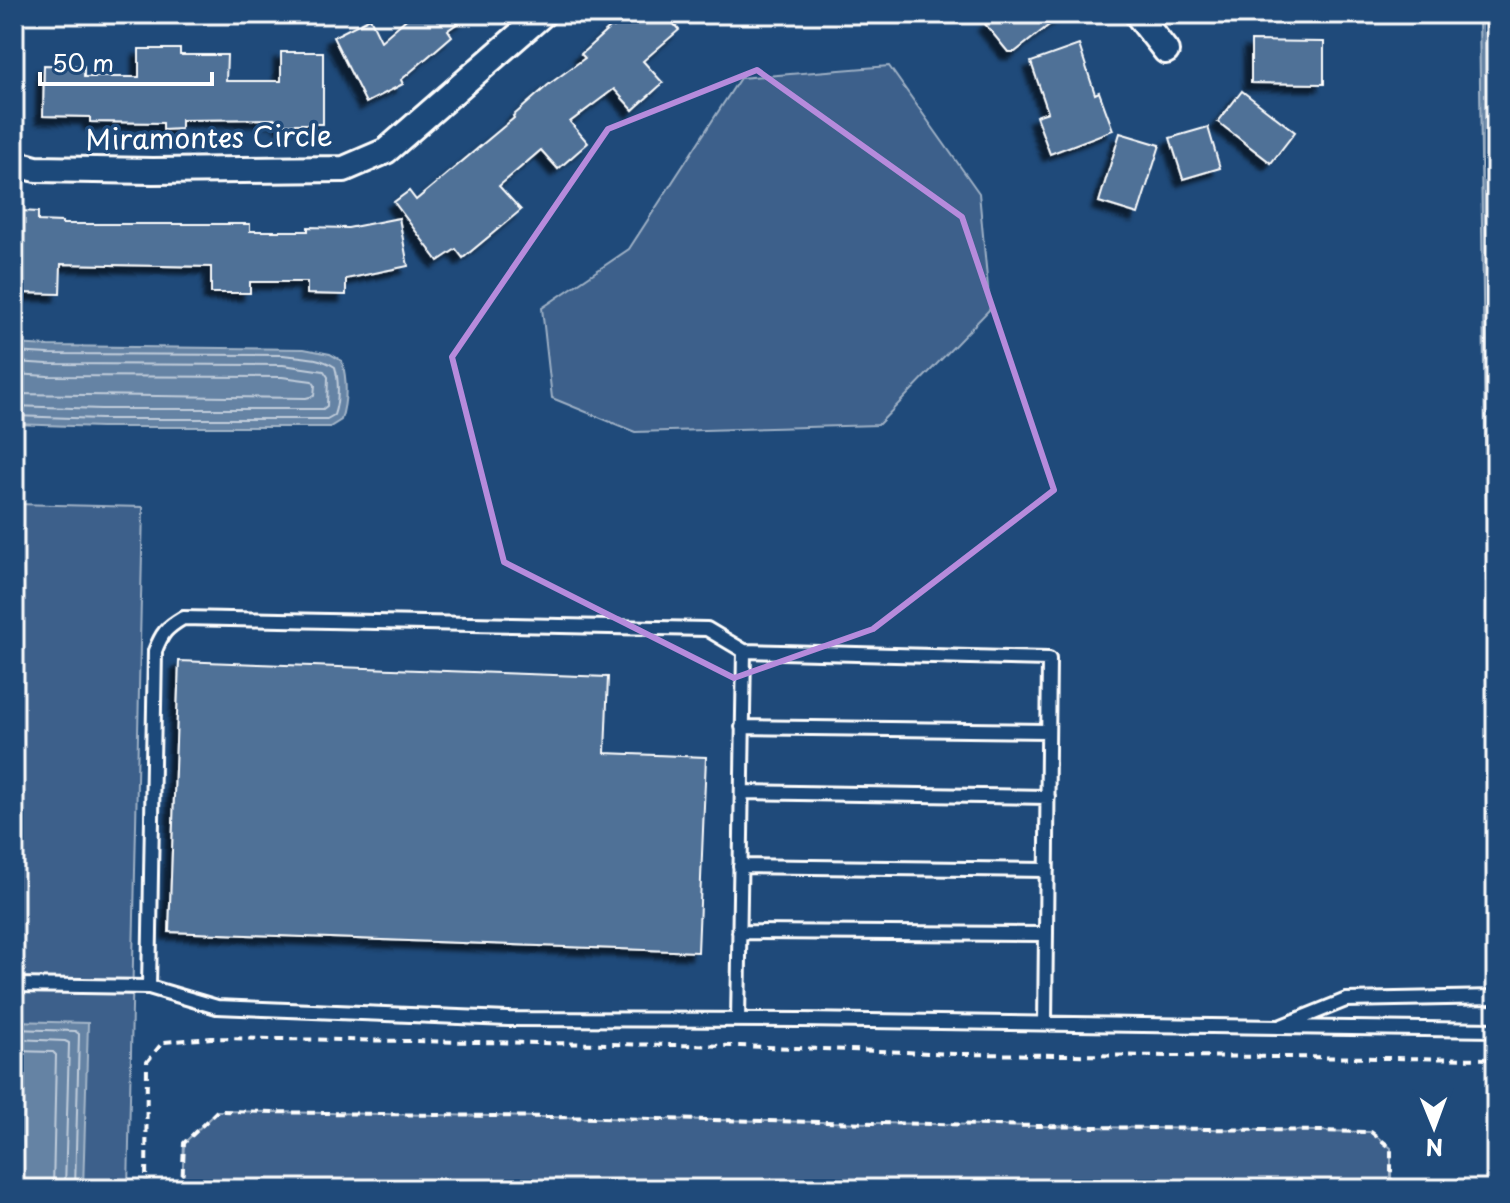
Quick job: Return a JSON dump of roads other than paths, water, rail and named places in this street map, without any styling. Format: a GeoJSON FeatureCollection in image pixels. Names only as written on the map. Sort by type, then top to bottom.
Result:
{"type":"FeatureCollection","features":[{"type":"Feature","properties":{"kind":"street","name":"Miramontes Circle"},"geometry":{"type":"LineString","coordinates":[[14,163],[36,169],[344,169],[386,151],[543,14]]}},
{"type":"Feature","properties":{"kind":"street"},"geometry":{"type":"LineString","coordinates":[[1137,14],[1166,51]]}},
{"type":"Feature","properties":{"kind":"lane"},"geometry":{"type":"LineString","coordinates":[[149,987],[155,651],[162,634],[171,625],[183,618],[707,629],[744,651],[1049,659],[1045,1024]]}},
{"type":"Feature","properties":{"kind":"lane"},"geometry":{"type":"LineString","coordinates":[[738,1020],[744,651]]}},
{"type":"Feature","properties":{"kind":"lane"},"geometry":{"type":"LineString","coordinates":[[742,727],[1048,731]]}},
{"type":"Feature","properties":{"kind":"lane"},"geometry":{"type":"LineString","coordinates":[[742,792],[1048,797]]}},
{"type":"Feature","properties":{"kind":"lane"},"geometry":{"type":"LineString","coordinates":[[740,866],[1047,870]]}},
{"type":"Feature","properties":{"kind":"lane"},"geometry":{"type":"LineString","coordinates":[[739,932],[1046,934]]}},
{"type":"Feature","properties":{"kind":"lane"},"geometry":{"type":"LineString","coordinates":[[14,985],[149,987],[217,1007],[508,1019],[1496,1030]]}},
{"type":"Feature","properties":{"kind":"lane"},"geometry":{"type":"LineString","coordinates":[[1279,1027],[1346,1000],[1496,997]]}},
{"type":"Feature","properties":{"kind":"water"},"geometry":{"type":"Polygon","coordinates":[[[1479,14],[1496,14],[1496,939],[1492,931],[1479,14]]]}},
{"type":"Feature","properties":{"kind":"water"},"geometry":{"type":"Polygon","coordinates":[[[14,344],[304,349],[330,354],[342,361],[344,368],[346,390],[343,413],[341,420],[330,427],[14,424],[14,344]]]}},
{"type":"Feature","properties":{"kind":"water"},"geometry":{"type":"Polygon","coordinates":[[[14,1021],[88,1023],[83,1189],[14,1189],[14,1021]]]}}]}
